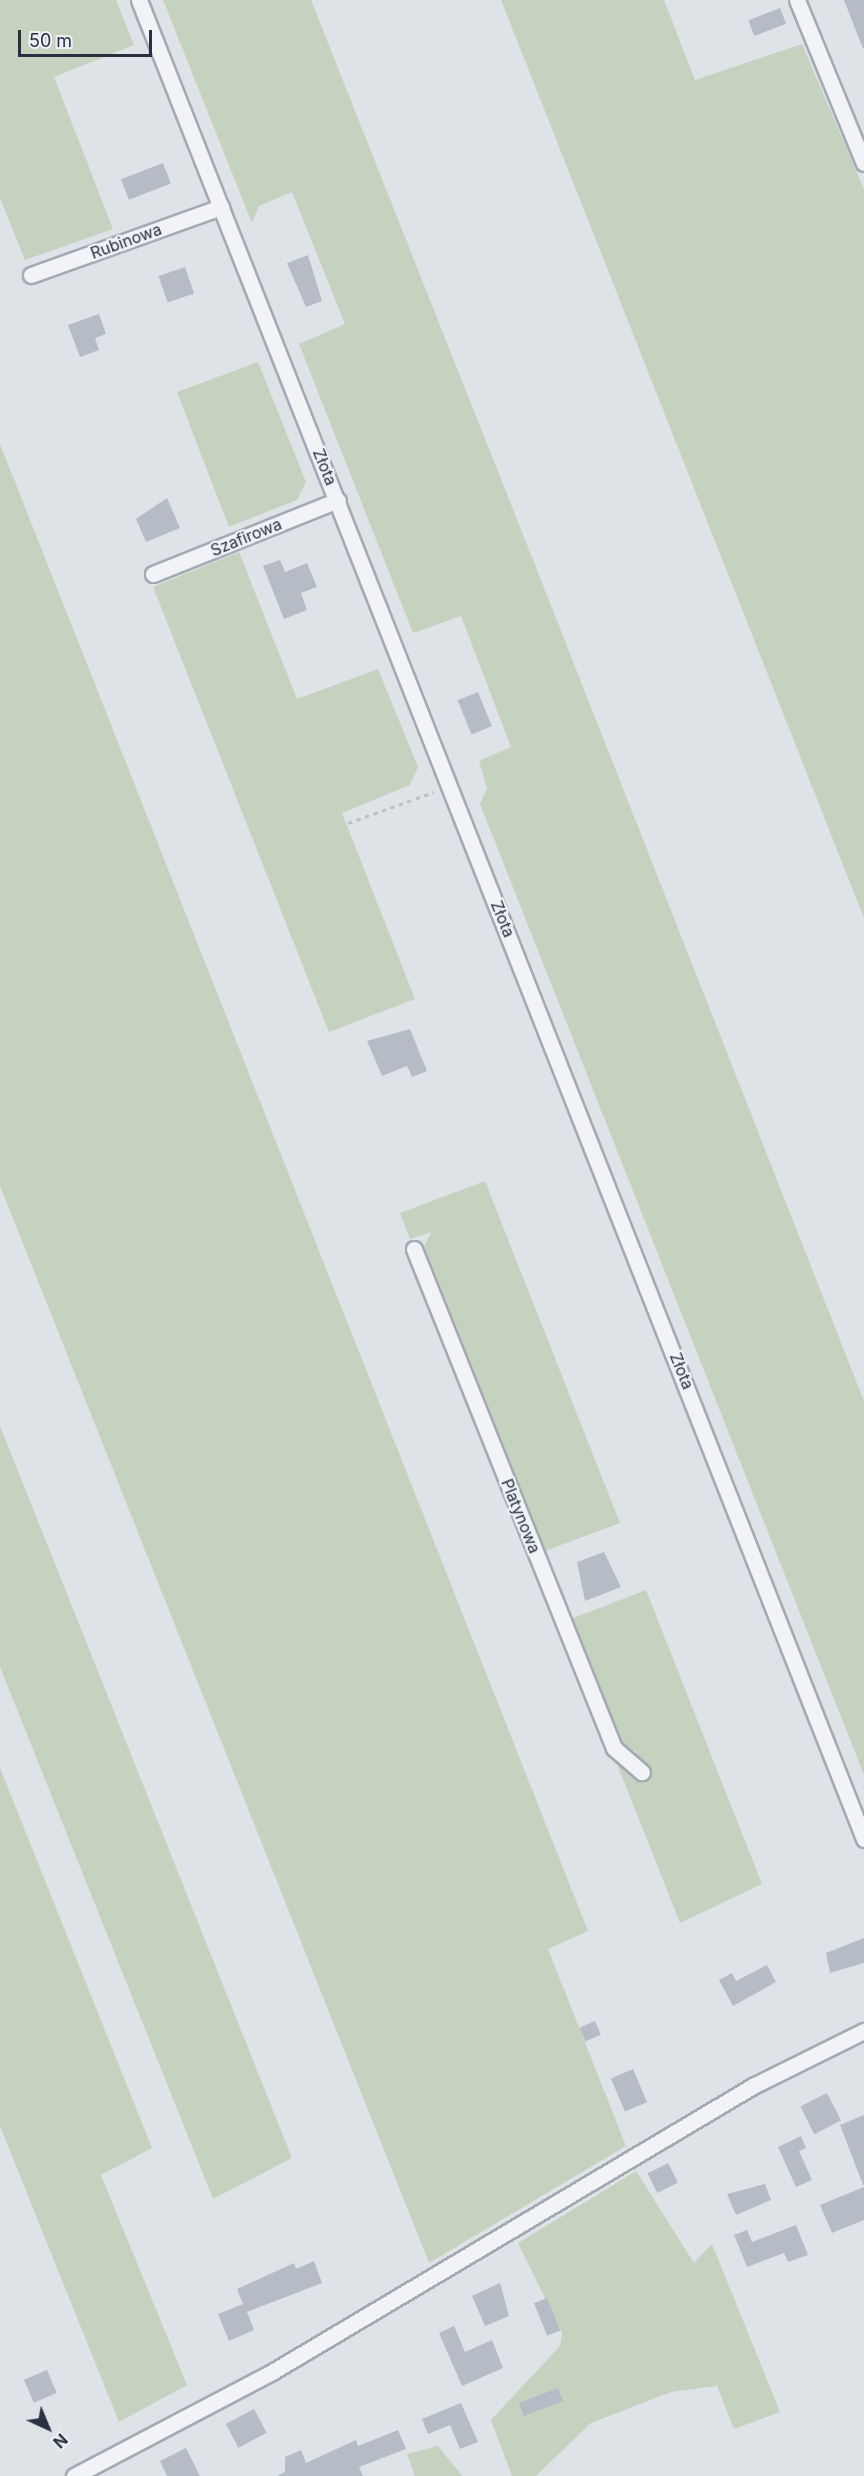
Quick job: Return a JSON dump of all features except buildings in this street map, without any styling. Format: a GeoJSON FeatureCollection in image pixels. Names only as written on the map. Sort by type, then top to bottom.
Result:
{"type":"FeatureCollection","features":[{"type":"Feature","properties":{"kind":"street","name":"Złota"},"geometry":{"type":"LineString","coordinates":[[140,0],[864,1839]]}},
{"type":"Feature","properties":{"kind":"street"},"geometry":{"type":"LineString","coordinates":[[797,0],[864,163]]}},
{"type":"Feature","properties":{"kind":"street","name":"Rubinowa"},"geometry":{"type":"LineString","coordinates":[[31,274],[221,207]]}},
{"type":"Feature","properties":{"kind":"street","name":"Szafirowa"},"geometry":{"type":"LineString","coordinates":[[153,574],[338,500]]}},
{"type":"Feature","properties":{"kind":"street","name":"Platynowa"},"geometry":{"type":"LineString","coordinates":[[414,1249],[614,1748],[642,1772]]}},
{"type":"Feature","properties":{"kind":"street"},"geometry":{"type":"LineString","coordinates":[[74,2476],[272,2372],[753,2086],[864,2031]]}},
{"type":"Feature","properties":{"kind":"path"},"geometry":{"type":"LineString","coordinates":[[348,823],[450,786]]}},
{"type":"Feature","properties":{"kind":"green space"},"geometry":{"type":"Polygon","coordinates":[[[0,0],[116,0],[134,45],[54,77],[113,229],[25,260],[0,198],[0,0]]]}},
{"type":"Feature","properties":{"kind":"green space"},"geometry":{"type":"Polygon","coordinates":[[[163,0],[311,0],[541,580],[864,1401],[864,1775],[480,804],[487,788],[479,761],[511,747],[461,616],[413,633],[299,344],[345,324],[292,192],[259,206],[252,223],[163,0]]]}},
{"type":"Feature","properties":{"kind":"green space"},"geometry":{"type":"Polygon","coordinates":[[[501,0],[664,0],[695,80],[802,44],[864,189],[864,918],[501,0]]]}},
{"type":"Feature","properties":{"kind":"green space"},"geometry":{"type":"Polygon","coordinates":[[[258,362],[306,482],[297,500],[229,527],[177,392],[258,362]]]}},
{"type":"Feature","properties":{"kind":"green space"},"geometry":{"type":"Polygon","coordinates":[[[0,444],[588,1931],[548,1949],[626,2146],[429,2263],[0,1186],[0,444]]]}},
{"type":"Feature","properties":{"kind":"green space"},"geometry":{"type":"Polygon","coordinates":[[[239,552],[297,699],[378,669],[418,767],[410,785],[342,813],[415,999],[329,1032],[153,587],[239,552]]]}},
{"type":"Feature","properties":{"kind":"green space"},"geometry":{"type":"Polygon","coordinates":[[[485,1181],[620,1523],[545,1551],[424,1247],[431,1232],[410,1239],[400,1213],[485,1181]]]}},
{"type":"Feature","properties":{"kind":"green space"},"geometry":{"type":"Polygon","coordinates":[[[0,1426],[292,2158],[213,2199],[0,1667],[0,1426]]]}},
{"type":"Feature","properties":{"kind":"green space"},"geometry":{"type":"Polygon","coordinates":[[[646,1590],[762,1884],[680,1923],[617,1764],[637,1752],[621,1745],[571,1619],[646,1590]]]}},
{"type":"Feature","properties":{"kind":"green space"},"geometry":{"type":"Polygon","coordinates":[[[0,1768],[152,2148],[101,2175],[187,2385],[119,2422],[0,2126],[0,1768]]]}},
{"type":"Feature","properties":{"kind":"green space"},"geometry":{"type":"Polygon","coordinates":[[[636,2171],[694,2263],[712,2244],[780,2412],[734,2429],[717,2386],[671,2392],[591,2423],[536,2476],[512,2476],[491,2420],[560,2346],[562,2333],[518,2243],[636,2171]]]}},
{"type":"Feature","properties":{"kind":"green space"},"geometry":{"type":"Polygon","coordinates":[[[438,2446],[462,2476],[415,2476],[407,2454],[438,2446]]]}}]}
